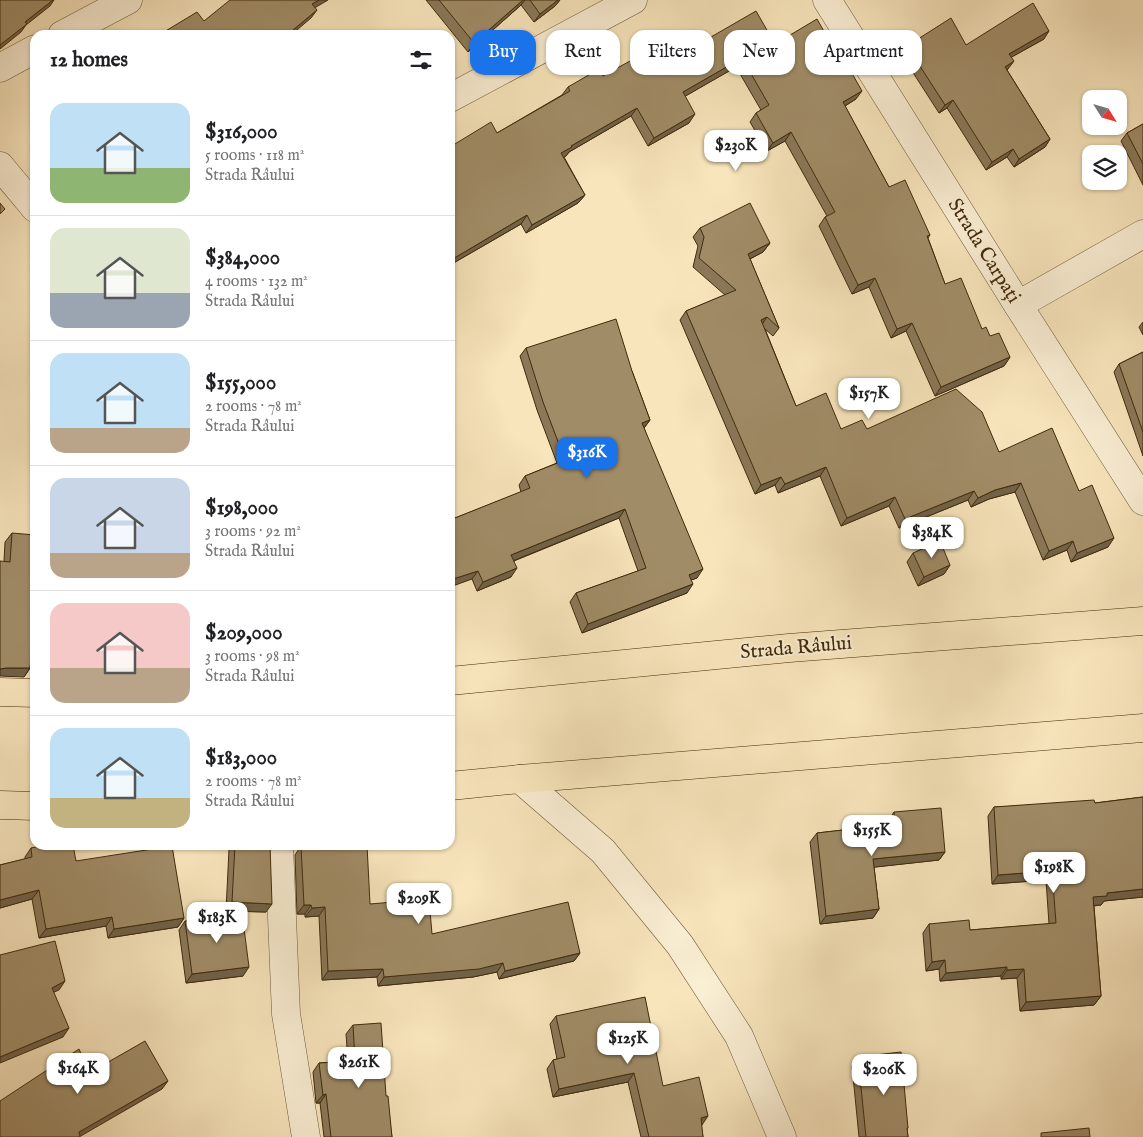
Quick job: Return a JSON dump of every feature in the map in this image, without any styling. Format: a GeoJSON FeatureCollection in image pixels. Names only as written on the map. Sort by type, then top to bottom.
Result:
{"type":"FeatureCollection","features":[{"type":"Feature","properties":{"kind":"main road","name":"Strada Râului"},"geometry":{"type":"LineString","coordinates":[[455,681],[789,648],[1143,621]]}},
{"type":"Feature","properties":{"kind":"main road"},"geometry":{"type":"LineString","coordinates":[[0,692],[30,694]]}},
{"type":"Feature","properties":{"kind":"main road"},"geometry":{"type":"LineString","coordinates":[[455,786],[1143,728]]}},
{"type":"Feature","properties":{"kind":"main road"},"geometry":{"type":"LineString","coordinates":[[0,805],[30,806]]}},
{"type":"Feature","properties":{"kind":"street"},"geometry":{"type":"LineString","coordinates":[[71,30],[128,0]]}},
{"type":"Feature","properties":{"kind":"street"},"geometry":{"type":"LineString","coordinates":[[455,95],[632,0]]}},
{"type":"Feature","properties":{"kind":"street","name":"Strada Carpați"},"geometry":{"type":"LineString","coordinates":[[827,0],[1143,501]]}},
{"type":"Feature","properties":{"kind":"street"},"geometry":{"type":"LineString","coordinates":[[0,68],[30,52]]}},
{"type":"Feature","properties":{"kind":"street"},"geometry":{"type":"LineString","coordinates":[[0,166],[30,202]]}},
{"type":"Feature","properties":{"kind":"street"},"geometry":{"type":"LineString","coordinates":[[1018,305],[1143,234]]}},
{"type":"Feature","properties":{"kind":"street"},"geometry":{"type":"LineString","coordinates":[[520,779],[603,851],[680,945],[739,1036],[782,1137]]}},
{"type":"Feature","properties":{"kind":"street"},"geometry":{"type":"LineString","coordinates":[[279,850],[286,1014],[306,1137]]}},
{"type":"Feature","properties":{"kind":"building"},"geometry":{"type":"Polygon","coordinates":[[[0,0],[53,0],[0,45],[0,0]]]}},
{"type":"Feature","properties":{"kind":"building"},"geometry":{"type":"Polygon","coordinates":[[[230,0],[319,0],[312,4],[317,10],[293,30],[167,30],[197,12],[204,21],[230,0]]]}},
{"type":"Feature","properties":{"kind":"building"},"geometry":{"type":"Polygon","coordinates":[[[439,0],[523,0],[489,30],[470,30],[470,38],[439,0]]]}},
{"type":"Feature","properties":{"kind":"building"},"geometry":{"type":"Polygon","coordinates":[[[530,0],[558,0],[540,14],[530,0]]]}},
{"type":"Feature","properties":{"kind":"building"},"geometry":{"type":"Polygon","coordinates":[[[1033,3],[1049,31],[1009,54],[1014,61],[1005,67],[1050,139],[1019,159],[1013,149],[992,162],[953,100],[945,105],[922,69],[922,36],[951,18],[966,45],[1033,3]]]}},
{"type":"Feature","properties":{"kind":"building"},"geometry":{"type":"Polygon","coordinates":[[[756,11],[767,30],[724,30],[724,68],[714,74],[714,35],[756,11]]]}},
{"type":"Feature","properties":{"kind":"building"},"geometry":{"type":"Polygon","coordinates":[[[817,19],[823,30],[805,30],[805,75],[853,75],[862,91],[843,102],[889,187],[905,180],[930,235],[927,236],[945,284],[961,278],[982,329],[986,327],[990,336],[999,333],[1010,357],[941,387],[912,323],[897,329],[875,278],[858,285],[825,217],[835,212],[791,132],[773,143],[756,113],[769,105],[752,75],[795,75],[795,32],[817,19]]]}},
{"type":"Feature","properties":{"kind":"building"},"geometry":{"type":"Polygon","coordinates":[[[630,61],[630,75],[712,75],[683,92],[695,114],[654,138],[637,108],[561,153],[585,195],[532,225],[527,215],[455,258],[455,144],[491,122],[497,133],[570,91],[568,87],[589,75],[620,75],[620,67],[630,61]]]}},
{"type":"Feature","properties":{"kind":"building"},"geometry":{"type":"Polygon","coordinates":[[[1143,124],[1143,164],[1128,135],[1128,132],[1143,124]]]}},
{"type":"Feature","properties":{"kind":"building"},"geometry":{"type":"Polygon","coordinates":[[[0,203],[5,209],[0,214],[0,203]]]}},
{"type":"Feature","properties":{"kind":"building"},"geometry":{"type":"Polygon","coordinates":[[[750,203],[770,243],[748,254],[779,328],[767,317],[761,320],[796,406],[826,393],[841,429],[862,420],[867,429],[956,389],[982,412],[999,452],[1052,428],[1079,491],[1092,485],[1114,538],[1077,553],[1073,541],[1049,551],[1021,483],[995,490],[978,498],[974,491],[905,519],[895,497],[847,518],[826,467],[785,484],[781,477],[761,485],[686,311],[736,290],[699,258],[704,237],[700,228],[750,203]]]}},
{"type":"Feature","properties":{"kind":"building"},"geometry":{"type":"Polygon","coordinates":[[[616,319],[650,420],[642,423],[703,569],[689,575],[693,584],[588,624],[576,593],[646,568],[625,509],[511,555],[517,568],[483,582],[478,571],[455,578],[455,518],[530,488],[525,476],[565,460],[543,402],[526,348],[616,319]]]}},
{"type":"Feature","properties":{"kind":"building"},"geometry":{"type":"Polygon","coordinates":[[[1143,352],[1143,432],[1119,364],[1143,352]]]}},
{"type":"Feature","properties":{"kind":"building"},"geometry":{"type":"Polygon","coordinates":[[[12,533],[30,535],[30,668],[0,669],[0,561],[10,562],[12,533]]]}},
{"type":"Feature","properties":{"kind":"building"},"geometry":{"type":"Polygon","coordinates":[[[940,541],[950,565],[924,577],[913,553],[940,541]]]}},
{"type":"Feature","properties":{"kind":"building"},"geometry":{"type":"Polygon","coordinates":[[[1143,797],[1143,889],[1107,893],[1107,896],[1093,897],[1101,996],[1026,1002],[1024,969],[1007,970],[1007,967],[946,973],[945,960],[932,962],[929,924],[969,920],[970,930],[1056,923],[1052,871],[998,875],[994,807],[1094,800],[1095,803],[1143,797]]]}},
{"type":"Feature","properties":{"kind":"building"},"geometry":{"type":"Polygon","coordinates":[[[941,808],[945,852],[873,859],[879,909],[826,916],[817,833],[895,824],[894,812],[941,808]]]}},
{"type":"Feature","properties":{"kind":"building"},"geometry":{"type":"Polygon","coordinates":[[[31,850],[74,850],[76,861],[146,850],[173,850],[184,918],[114,929],[112,917],[46,929],[39,890],[0,900],[0,865],[32,857],[31,850]]]}},
{"type":"Feature","properties":{"kind":"building"},"geometry":{"type":"Polygon","coordinates":[[[235,850],[270,850],[272,904],[232,902],[235,850]]]}},
{"type":"Feature","properties":{"kind":"building"},"geometry":{"type":"Polygon","coordinates":[[[301,850],[367,850],[370,904],[429,899],[432,934],[568,902],[580,953],[505,971],[503,963],[479,969],[384,977],[383,969],[328,971],[325,907],[312,908],[311,905],[304,905],[301,850]]]}},
{"type":"Feature","properties":{"kind":"building"},"geometry":{"type":"Polygon","coordinates":[[[242,913],[249,967],[192,974],[185,921],[242,913]]]}},
{"type":"Feature","properties":{"kind":"building"},"geometry":{"type":"Polygon","coordinates":[[[55,941],[65,981],[52,988],[69,1028],[0,1057],[0,955],[55,941]]]}},
{"type":"Feature","properties":{"kind":"building"},"geometry":{"type":"Polygon","coordinates":[[[645,997],[663,1086],[699,1077],[708,1116],[701,1118],[703,1137],[649,1137],[634,1073],[559,1089],[553,1060],[565,1057],[556,1016],[645,997]]]}},
{"type":"Feature","properties":{"kind":"building"},"geometry":{"type":"Polygon","coordinates":[[[381,1023],[386,1096],[388,1096],[392,1137],[331,1137],[326,1094],[323,1095],[319,1063],[355,1061],[353,1025],[381,1023]]]}},
{"type":"Feature","properties":{"kind":"building"},"geometry":{"type":"Polygon","coordinates":[[[145,1041],[168,1081],[79,1132],[80,1137],[0,1137],[0,1101],[79,1049],[89,1073],[145,1041]]]}},
{"type":"Feature","properties":{"kind":"building"},"geometry":{"type":"Polygon","coordinates":[[[901,1052],[908,1137],[866,1137],[858,1057],[901,1052]]]}},
{"type":"Feature","properties":{"kind":"building"},"geometry":{"type":"Polygon","coordinates":[[[1089,1128],[1090,1137],[1041,1137],[1041,1133],[1089,1128]]]}}]}
